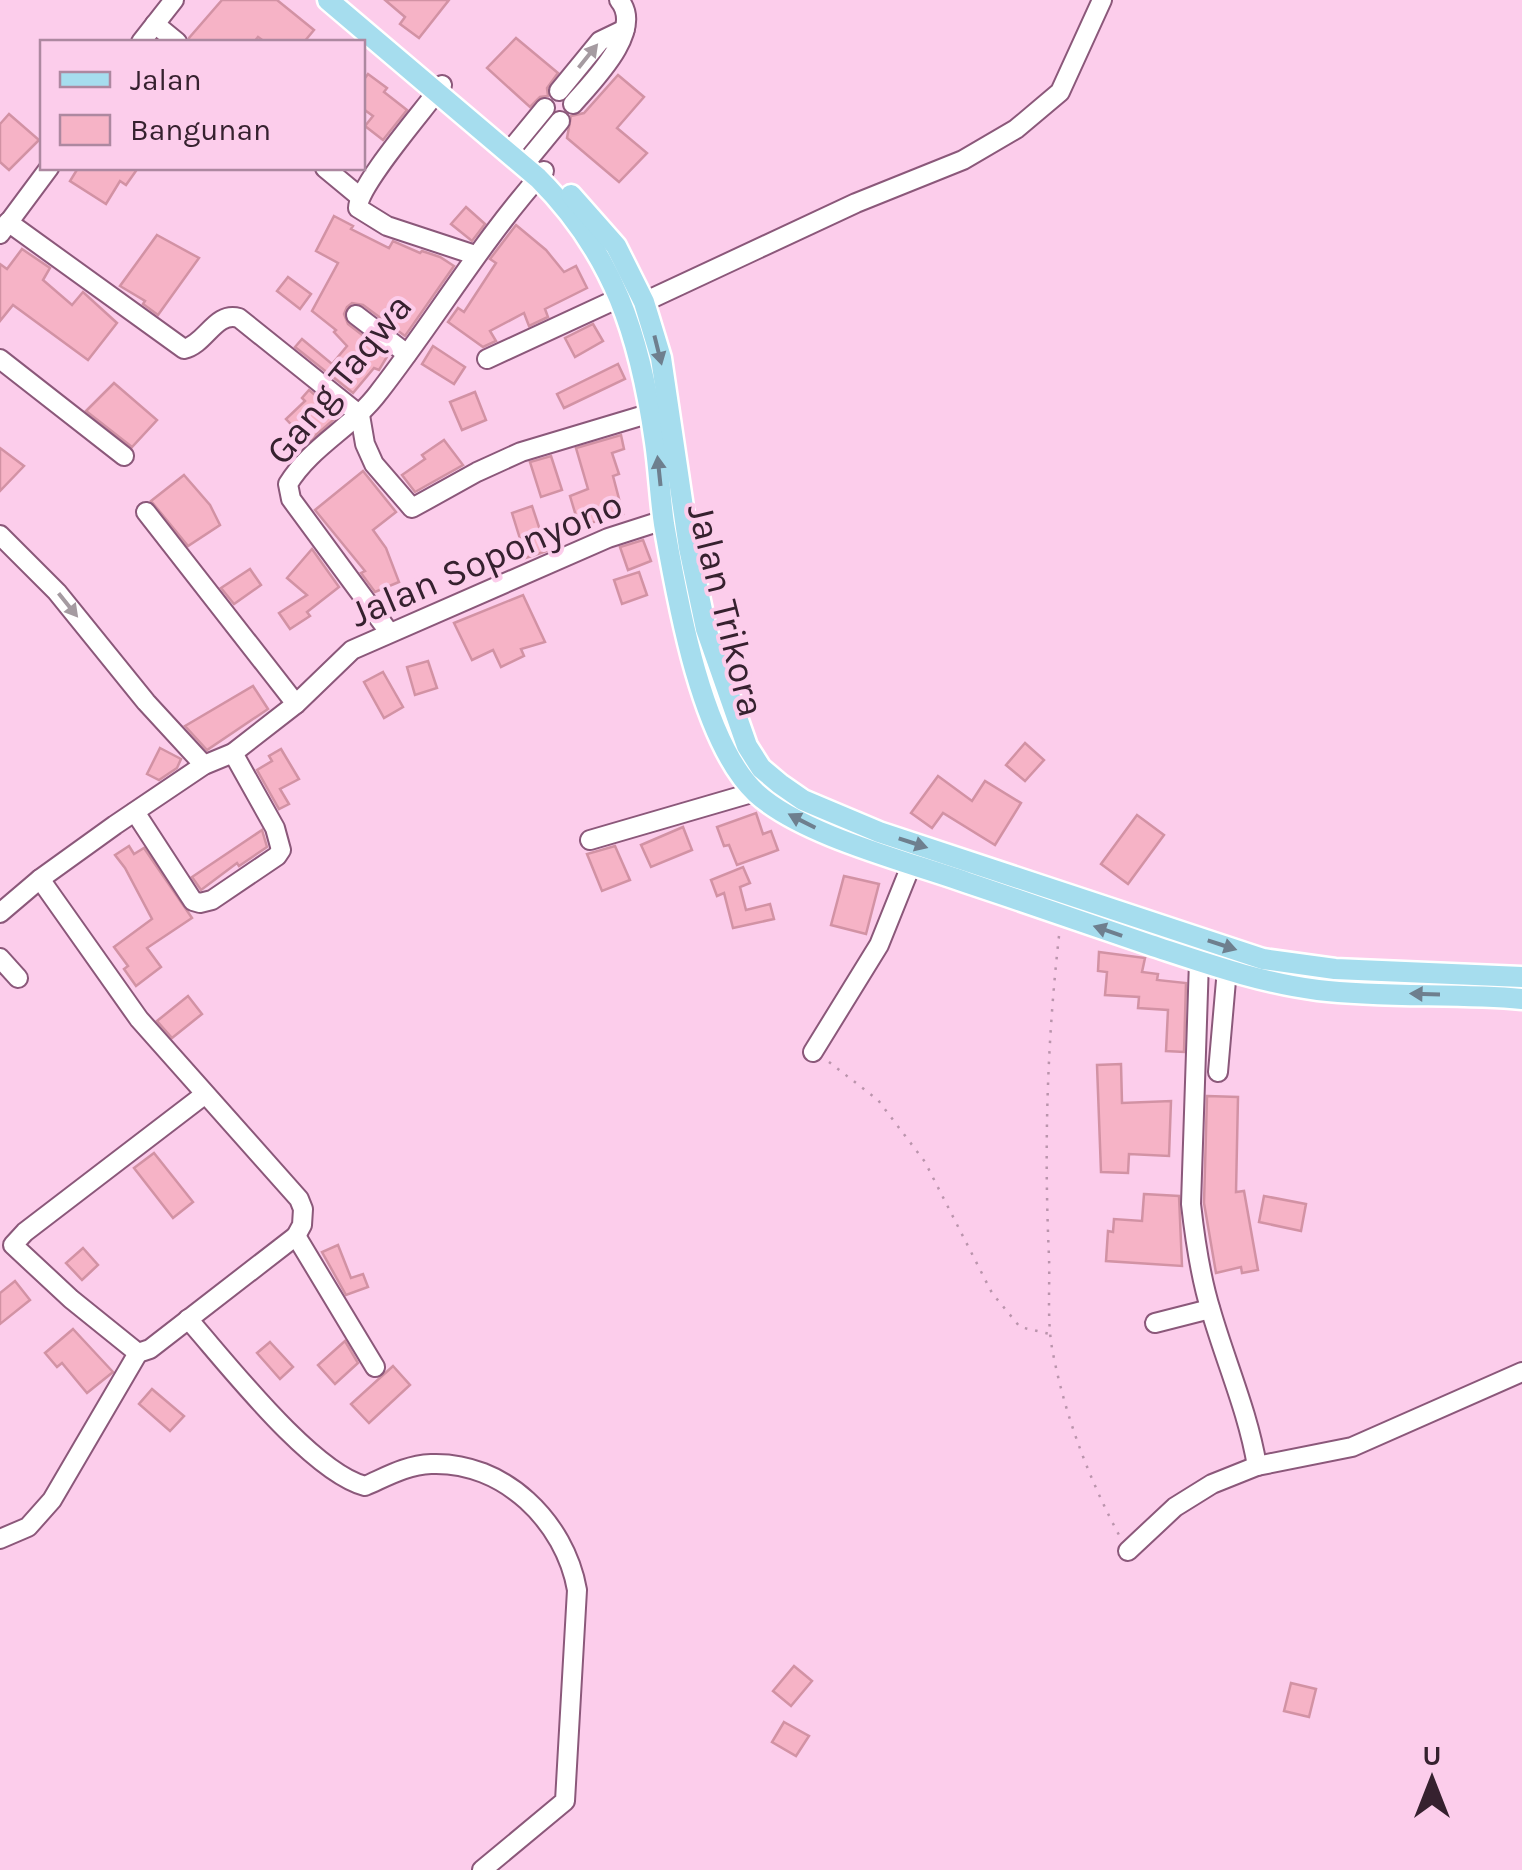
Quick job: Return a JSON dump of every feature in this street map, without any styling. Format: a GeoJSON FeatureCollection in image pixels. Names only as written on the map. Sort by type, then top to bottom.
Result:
{"type":"FeatureCollection","features":[{"type":"Feature","properties":{"kind":"main road","name":"Jalan Trikora"},"geometry":{"type":"LineString","coordinates":[[328,0],[602,227],[630,271],[644,302],[660,358],[706,629],[748,746],[761,768],[803,800],[1061,915],[1199,961],[1318,990],[1522,999]]}},
{"type":"Feature","properties":{"kind":"main road","name":"Jalan Trikora"},"geometry":{"type":"LineString","coordinates":[[341,0],[439,89]]}},
{"type":"Feature","properties":{"kind":"main road","name":"Jalan Trikora"},"geometry":{"type":"LineString","coordinates":[[526,162],[588,236],[620,298],[636,344],[651,414],[664,520],[692,650],[710,713],[727,753],[755,792],[824,832],[912,863],[983,877],[1263,959],[1336,969],[1522,977]]}},
{"type":"Feature","properties":{"kind":"street"},"geometry":{"type":"LineString","coordinates":[[143,40],[174,0]]}},
{"type":"Feature","properties":{"kind":"street"},"geometry":{"type":"LineString","coordinates":[[566,98],[615,53],[627,15],[619,0]]}},
{"type":"Feature","properties":{"kind":"street"},"geometry":{"type":"LineString","coordinates":[[644,302],[856,203],[963,160],[1016,129],[1060,92],[1102,0]]}},
{"type":"Feature","properties":{"kind":"street"},"geometry":{"type":"LineString","coordinates":[[155,24],[174,40]]}},
{"type":"Feature","properties":{"kind":"street"},"geometry":{"type":"LineString","coordinates":[[439,89],[357,202],[362,213],[387,226],[474,255]]}},
{"type":"Feature","properties":{"kind":"street","name":"Gang Taqwa"},"geometry":{"type":"LineString","coordinates":[[389,632],[358,585],[290,499],[288,484],[323,443],[360,415],[407,354],[474,255],[552,114]]}},
{"type":"Feature","properties":{"kind":"street"},"geometry":{"type":"LineString","coordinates":[[48,170],[4,228],[184,349],[197,344],[222,319],[239,318],[360,415],[365,444],[374,464],[412,508],[522,452],[651,414]]}},
{"type":"Feature","properties":{"kind":"street"},"geometry":{"type":"LineString","coordinates":[[327,170],[360,197]]}},
{"type":"Feature","properties":{"kind":"street"},"geometry":{"type":"LineString","coordinates":[[488,359],[620,298]]}},
{"type":"Feature","properties":{"kind":"street"},"geometry":{"type":"LineString","coordinates":[[356,315],[407,354]]}},
{"type":"Feature","properties":{"kind":"street"},"geometry":{"type":"LineString","coordinates":[[0,359],[124,456]]}},
{"type":"Feature","properties":{"kind":"street"},"geometry":{"type":"LineString","coordinates":[[146,512],[296,704]]}},
{"type":"Feature","properties":{"kind":"street","name":"Jalan Soponyono"},"geometry":{"type":"LineString","coordinates":[[0,912],[135,812],[204,765],[233,753],[296,704],[352,650],[608,538],[664,520]]}},
{"type":"Feature","properties":{"kind":"street"},"geometry":{"type":"LineString","coordinates":[[0,535],[57,592],[146,702],[204,765]]}},
{"type":"Feature","properties":{"kind":"street"},"geometry":{"type":"LineString","coordinates":[[135,812],[193,901],[212,900],[281,850],[275,828],[233,753]]}},
{"type":"Feature","properties":{"kind":"street"},"geometry":{"type":"LineString","coordinates":[[590,840],[755,792]]}},
{"type":"Feature","properties":{"kind":"street"},"geometry":{"type":"LineString","coordinates":[[814,1052],[880,945],[912,863]]}},
{"type":"Feature","properties":{"kind":"street"},"geometry":{"type":"LineString","coordinates":[[0,1539],[28,1527],[52,1500],[138,1353],[150,1349],[296,1236],[303,1210],[299,1199],[236,1126],[138,1019],[40,879]]}},
{"type":"Feature","properties":{"kind":"street"},"geometry":{"type":"LineString","coordinates":[[0,958],[18,978]]}},
{"type":"Feature","properties":{"kind":"street"},"geometry":{"type":"LineString","coordinates":[[1199,961],[1191,1204],[1210,1309],[1252,1434],[1257,1466]]}},
{"type":"Feature","properties":{"kind":"street"},"geometry":{"type":"LineString","coordinates":[[1218,1072],[1227,969]]}},
{"type":"Feature","properties":{"kind":"street"},"geometry":{"type":"LineString","coordinates":[[138,1353],[7,1246],[204,1094]]}},
{"type":"Feature","properties":{"kind":"street"},"geometry":{"type":"LineString","coordinates":[[296,1236],[376,1367]]}},
{"type":"Feature","properties":{"kind":"street"},"geometry":{"type":"LineString","coordinates":[[1155,1322],[1210,1309]]}},
{"type":"Feature","properties":{"kind":"street"},"geometry":{"type":"LineString","coordinates":[[188,1319],[271,1414],[310,1450],[357,1484],[364,1486],[410,1467],[432,1464],[462,1469],[491,1477],[517,1492],[562,1540],[572,1562],[577,1590],[565,1800],[482,1870]]}},
{"type":"Feature","properties":{"kind":"street"},"geometry":{"type":"LineString","coordinates":[[1128,1551],[1175,1507],[1212,1484],[1257,1466],[1352,1447],[1522,1372]]}},
{"type":"Feature","properties":{"kind":"path"},"geometry":{"type":"LineString","coordinates":[[1061,915],[1048,1027],[1045,1172],[1052,1334],[1070,1423],[1103,1504],[1128,1551]]}},
{"type":"Feature","properties":{"kind":"path"},"geometry":{"type":"LineString","coordinates":[[814,1052],[878,1100],[925,1162],[992,1293],[1020,1327],[1052,1334]]}},
{"type":"Feature","properties":{"kind":"building"},"geometry":{"type":"Polygon","coordinates":[[[222,0],[277,0],[314,30],[306,40],[189,38],[222,0]]]}},
{"type":"Feature","properties":{"kind":"building"},"geometry":{"type":"Polygon","coordinates":[[[385,0],[449,0],[419,38],[400,24],[405,17],[385,0]]]}},
{"type":"Feature","properties":{"kind":"building"},"geometry":{"type":"Polygon","coordinates":[[[516,38],[558,73],[547,88],[548,96],[540,97],[530,107],[487,68],[516,38]]]}},
{"type":"Feature","properties":{"kind":"building"},"geometry":{"type":"Polygon","coordinates":[[[368,74],[387,88],[384,92],[407,110],[383,140],[365,126],[373,116],[365,110],[368,74]]]}},
{"type":"Feature","properties":{"kind":"building"},"geometry":{"type":"Polygon","coordinates":[[[618,75],[644,97],[617,128],[647,153],[619,182],[567,138],[571,116],[584,113],[618,75]]]}},
{"type":"Feature","properties":{"kind":"building"},"geometry":{"type":"Polygon","coordinates":[[[9,114],[39,140],[9,170],[0,162],[0,124],[9,114]]]}},
{"type":"Feature","properties":{"kind":"building"},"geometry":{"type":"Polygon","coordinates":[[[77,170],[137,170],[126,185],[120,181],[106,204],[70,181],[77,170]]]}},
{"type":"Feature","properties":{"kind":"building"},"geometry":{"type":"Polygon","coordinates":[[[466,207],[485,224],[472,241],[451,224],[466,207]]]}},
{"type":"Feature","properties":{"kind":"building"},"geometry":{"type":"Polygon","coordinates":[[[334,216],[389,248],[393,241],[440,257],[454,266],[405,336],[363,305],[352,303],[347,307],[344,314],[348,324],[388,355],[379,370],[374,368],[353,393],[295,347],[302,339],[332,364],[347,346],[336,330],[312,311],[338,263],[316,251],[334,216]]]}},
{"type":"Feature","properties":{"kind":"building"},"geometry":{"type":"Polygon","coordinates":[[[516,225],[546,250],[564,272],[576,266],[587,288],[545,309],[548,317],[529,326],[524,313],[490,331],[496,341],[483,347],[448,322],[458,308],[464,312],[496,263],[490,259],[516,225]]]}},
{"type":"Feature","properties":{"kind":"building"},"geometry":{"type":"Polygon","coordinates":[[[157,235],[199,258],[158,315],[143,304],[145,301],[120,286],[157,235]]]}},
{"type":"Feature","properties":{"kind":"building"},"geometry":{"type":"Polygon","coordinates":[[[22,249],[50,268],[43,280],[72,305],[83,292],[117,323],[88,360],[13,305],[0,321],[0,264],[7,269],[22,249]]]}},
{"type":"Feature","properties":{"kind":"building"},"geometry":{"type":"Polygon","coordinates":[[[288,277],[311,294],[300,309],[277,291],[288,277]]]}},
{"type":"Feature","properties":{"kind":"building"},"geometry":{"type":"Polygon","coordinates":[[[593,324],[603,341],[575,357],[565,338],[593,324]]]}},
{"type":"Feature","properties":{"kind":"building"},"geometry":{"type":"Polygon","coordinates":[[[433,346],[465,367],[454,384],[422,364],[433,346]]]}},
{"type":"Feature","properties":{"kind":"building"},"geometry":{"type":"Polygon","coordinates":[[[618,364],[625,379],[564,408],[557,394],[618,364]]]}},
{"type":"Feature","properties":{"kind":"building"},"geometry":{"type":"Polygon","coordinates":[[[114,383],[157,420],[132,447],[86,411],[114,383]]]}},
{"type":"Feature","properties":{"kind":"building"},"geometry":{"type":"Polygon","coordinates":[[[309,390],[339,415],[308,442],[286,419],[305,401],[302,398],[309,390]]]}},
{"type":"Feature","properties":{"kind":"building"},"geometry":{"type":"Polygon","coordinates":[[[475,392],[486,420],[462,430],[450,402],[475,392]]]}},
{"type":"Feature","properties":{"kind":"building"},"geometry":{"type":"Polygon","coordinates":[[[621,435],[624,449],[612,453],[619,474],[613,476],[623,514],[579,526],[570,496],[588,489],[576,448],[621,435]]]}},
{"type":"Feature","properties":{"kind":"building"},"geometry":{"type":"Polygon","coordinates":[[[444,440],[463,465],[415,492],[402,475],[444,440]]]}},
{"type":"Feature","properties":{"kind":"building"},"geometry":{"type":"Polygon","coordinates":[[[0,448],[24,466],[0,491],[0,448]]]}},
{"type":"Feature","properties":{"kind":"building"},"geometry":{"type":"Polygon","coordinates":[[[551,456],[562,490],[541,497],[530,462],[551,456]]]}},
{"type":"Feature","properties":{"kind":"building"},"geometry":{"type":"Polygon","coordinates":[[[363,471],[396,512],[373,530],[386,548],[399,582],[375,592],[361,573],[365,571],[315,510],[363,471]]]}},
{"type":"Feature","properties":{"kind":"building"},"geometry":{"type":"Polygon","coordinates":[[[184,475],[210,505],[220,525],[188,546],[151,501],[184,475]]]}},
{"type":"Feature","properties":{"kind":"building"},"geometry":{"type":"Polygon","coordinates":[[[532,506],[547,551],[526,558],[512,513],[532,506]]]}},
{"type":"Feature","properties":{"kind":"building"},"geometry":{"type":"Polygon","coordinates":[[[643,540],[651,561],[628,570],[620,547],[643,540]]]}},
{"type":"Feature","properties":{"kind":"building"},"geometry":{"type":"Polygon","coordinates":[[[312,549],[339,587],[307,612],[310,616],[290,629],[279,613],[307,595],[287,578],[312,549]]]}},
{"type":"Feature","properties":{"kind":"building"},"geometry":{"type":"Polygon","coordinates":[[[250,569],[261,585],[234,604],[221,588],[250,569]]]}},
{"type":"Feature","properties":{"kind":"building"},"geometry":{"type":"Polygon","coordinates":[[[639,572],[647,595],[622,604],[614,580],[639,572]]]}},
{"type":"Feature","properties":{"kind":"building"},"geometry":{"type":"Polygon","coordinates":[[[523,595],[545,642],[521,649],[524,656],[501,667],[493,650],[472,660],[454,623],[523,595]]]}},
{"type":"Feature","properties":{"kind":"building"},"geometry":{"type":"Polygon","coordinates":[[[428,661],[437,688],[415,695],[407,667],[428,661]]]}},
{"type":"Feature","properties":{"kind":"building"},"geometry":{"type":"Polygon","coordinates":[[[383,672],[403,707],[384,718],[364,682],[383,672]]]}},
{"type":"Feature","properties":{"kind":"building"},"geometry":{"type":"Polygon","coordinates":[[[253,686],[268,709],[207,750],[185,726],[253,686]]]}},
{"type":"Feature","properties":{"kind":"building"},"geometry":{"type":"Polygon","coordinates":[[[1025,743],[1044,760],[1025,781],[1006,765],[1025,743]]]}},
{"type":"Feature","properties":{"kind":"building"},"geometry":{"type":"Polygon","coordinates":[[[160,748],[181,759],[177,768],[159,780],[147,774],[160,748]]]}},
{"type":"Feature","properties":{"kind":"building"},"geometry":{"type":"Polygon","coordinates":[[[281,749],[299,779],[280,789],[289,804],[279,809],[257,770],[272,761],[269,756],[281,749]]]}},
{"type":"Feature","properties":{"kind":"building"},"geometry":{"type":"Polygon","coordinates":[[[938,776],[972,801],[985,781],[1021,803],[995,845],[943,813],[932,828],[911,813],[938,776]]]}},
{"type":"Feature","properties":{"kind":"building"},"geometry":{"type":"Polygon","coordinates":[[[756,813],[763,834],[771,831],[778,850],[737,865],[717,827],[756,813]]]}},
{"type":"Feature","properties":{"kind":"building"},"geometry":{"type":"Polygon","coordinates":[[[1137,815],[1164,835],[1128,884],[1101,864],[1137,815]]]}},
{"type":"Feature","properties":{"kind":"building"},"geometry":{"type":"Polygon","coordinates":[[[683,827],[692,850],[651,867],[641,845],[683,827]]]}},
{"type":"Feature","properties":{"kind":"building"},"geometry":{"type":"Polygon","coordinates":[[[262,830],[267,847],[201,890],[192,877],[262,830]]]}},
{"type":"Feature","properties":{"kind":"building"},"geometry":{"type":"Polygon","coordinates":[[[129,846],[134,854],[144,848],[192,918],[147,948],[161,967],[136,986],[114,947],[152,919],[115,855],[129,846]]]}},
{"type":"Feature","properties":{"kind":"building"},"geometry":{"type":"Polygon","coordinates":[[[615,846],[630,880],[602,891],[587,854],[615,846]]]}},
{"type":"Feature","properties":{"kind":"building"},"geometry":{"type":"Polygon","coordinates":[[[743,867],[750,883],[740,887],[746,910],[770,904],[774,919],[733,928],[724,893],[717,896],[711,880],[743,867]]]}},
{"type":"Feature","properties":{"kind":"building"},"geometry":{"type":"Polygon","coordinates":[[[844,876],[879,884],[866,934],[831,925],[844,876]]]}},
{"type":"Feature","properties":{"kind":"building"},"geometry":{"type":"Polygon","coordinates":[[[1099,952],[1145,958],[1142,972],[1158,974],[1157,980],[1186,983],[1184,1052],[1166,1051],[1168,1010],[1138,1008],[1139,997],[1105,995],[1107,972],[1098,971],[1099,952]]]}},
{"type":"Feature","properties":{"kind":"building"},"geometry":{"type":"Polygon","coordinates":[[[188,996],[202,1014],[172,1038],[157,1021],[188,996]]]}},
{"type":"Feature","properties":{"kind":"building"},"geometry":{"type":"Polygon","coordinates":[[[1121,1064],[1122,1103],[1171,1101],[1169,1156],[1129,1154],[1128,1173],[1101,1172],[1097,1065],[1121,1064]]]}},
{"type":"Feature","properties":{"kind":"building"},"geometry":{"type":"Polygon","coordinates":[[[1207,1096],[1238,1097],[1236,1192],[1244,1191],[1258,1270],[1242,1273],[1241,1267],[1216,1273],[1204,1203],[1207,1096]]]}},
{"type":"Feature","properties":{"kind":"building"},"geometry":{"type":"Polygon","coordinates":[[[154,1153],[193,1202],[173,1218],[134,1168],[154,1153]]]}},
{"type":"Feature","properties":{"kind":"building"},"geometry":{"type":"Polygon","coordinates":[[[1144,1194],[1179,1196],[1182,1266],[1106,1261],[1108,1231],[1113,1232],[1114,1219],[1142,1221],[1144,1194]]]}},
{"type":"Feature","properties":{"kind":"building"},"geometry":{"type":"Polygon","coordinates":[[[1264,1196],[1306,1204],[1301,1231],[1259,1222],[1264,1196]]]}},
{"type":"Feature","properties":{"kind":"building"},"geometry":{"type":"Polygon","coordinates":[[[338,1245],[351,1278],[363,1274],[368,1287],[346,1295],[322,1252],[338,1245]]]}},
{"type":"Feature","properties":{"kind":"building"},"geometry":{"type":"Polygon","coordinates":[[[83,1248],[98,1265],[82,1280],[66,1263],[83,1248]]]}},
{"type":"Feature","properties":{"kind":"building"},"geometry":{"type":"Polygon","coordinates":[[[15,1281],[30,1300],[0,1324],[0,1293],[15,1281]]]}},
{"type":"Feature","properties":{"kind":"building"},"geometry":{"type":"Polygon","coordinates":[[[73,1329],[113,1372],[87,1393],[62,1363],[57,1367],[45,1353],[73,1329]]]}},
{"type":"Feature","properties":{"kind":"building"},"geometry":{"type":"Polygon","coordinates":[[[345,1341],[358,1363],[335,1384],[318,1365],[345,1341]]]}},
{"type":"Feature","properties":{"kind":"building"},"geometry":{"type":"Polygon","coordinates":[[[270,1342],[293,1367],[280,1379],[257,1353],[270,1342]]]}},
{"type":"Feature","properties":{"kind":"building"},"geometry":{"type":"Polygon","coordinates":[[[393,1366],[410,1385],[369,1423],[351,1404],[393,1366]]]}},
{"type":"Feature","properties":{"kind":"building"},"geometry":{"type":"Polygon","coordinates":[[[152,1389],[184,1416],[170,1431],[139,1404],[152,1389]]]}},
{"type":"Feature","properties":{"kind":"building"},"geometry":{"type":"Polygon","coordinates":[[[794,1666],[812,1681],[791,1706],[773,1691],[794,1666]]]}},
{"type":"Feature","properties":{"kind":"building"},"geometry":{"type":"Polygon","coordinates":[[[1291,1683],[1316,1689],[1309,1717],[1284,1711],[1291,1683]]]}},
{"type":"Feature","properties":{"kind":"building"},"geometry":{"type":"Polygon","coordinates":[[[784,1722],[809,1736],[796,1756],[772,1742],[784,1722]]]}}]}
